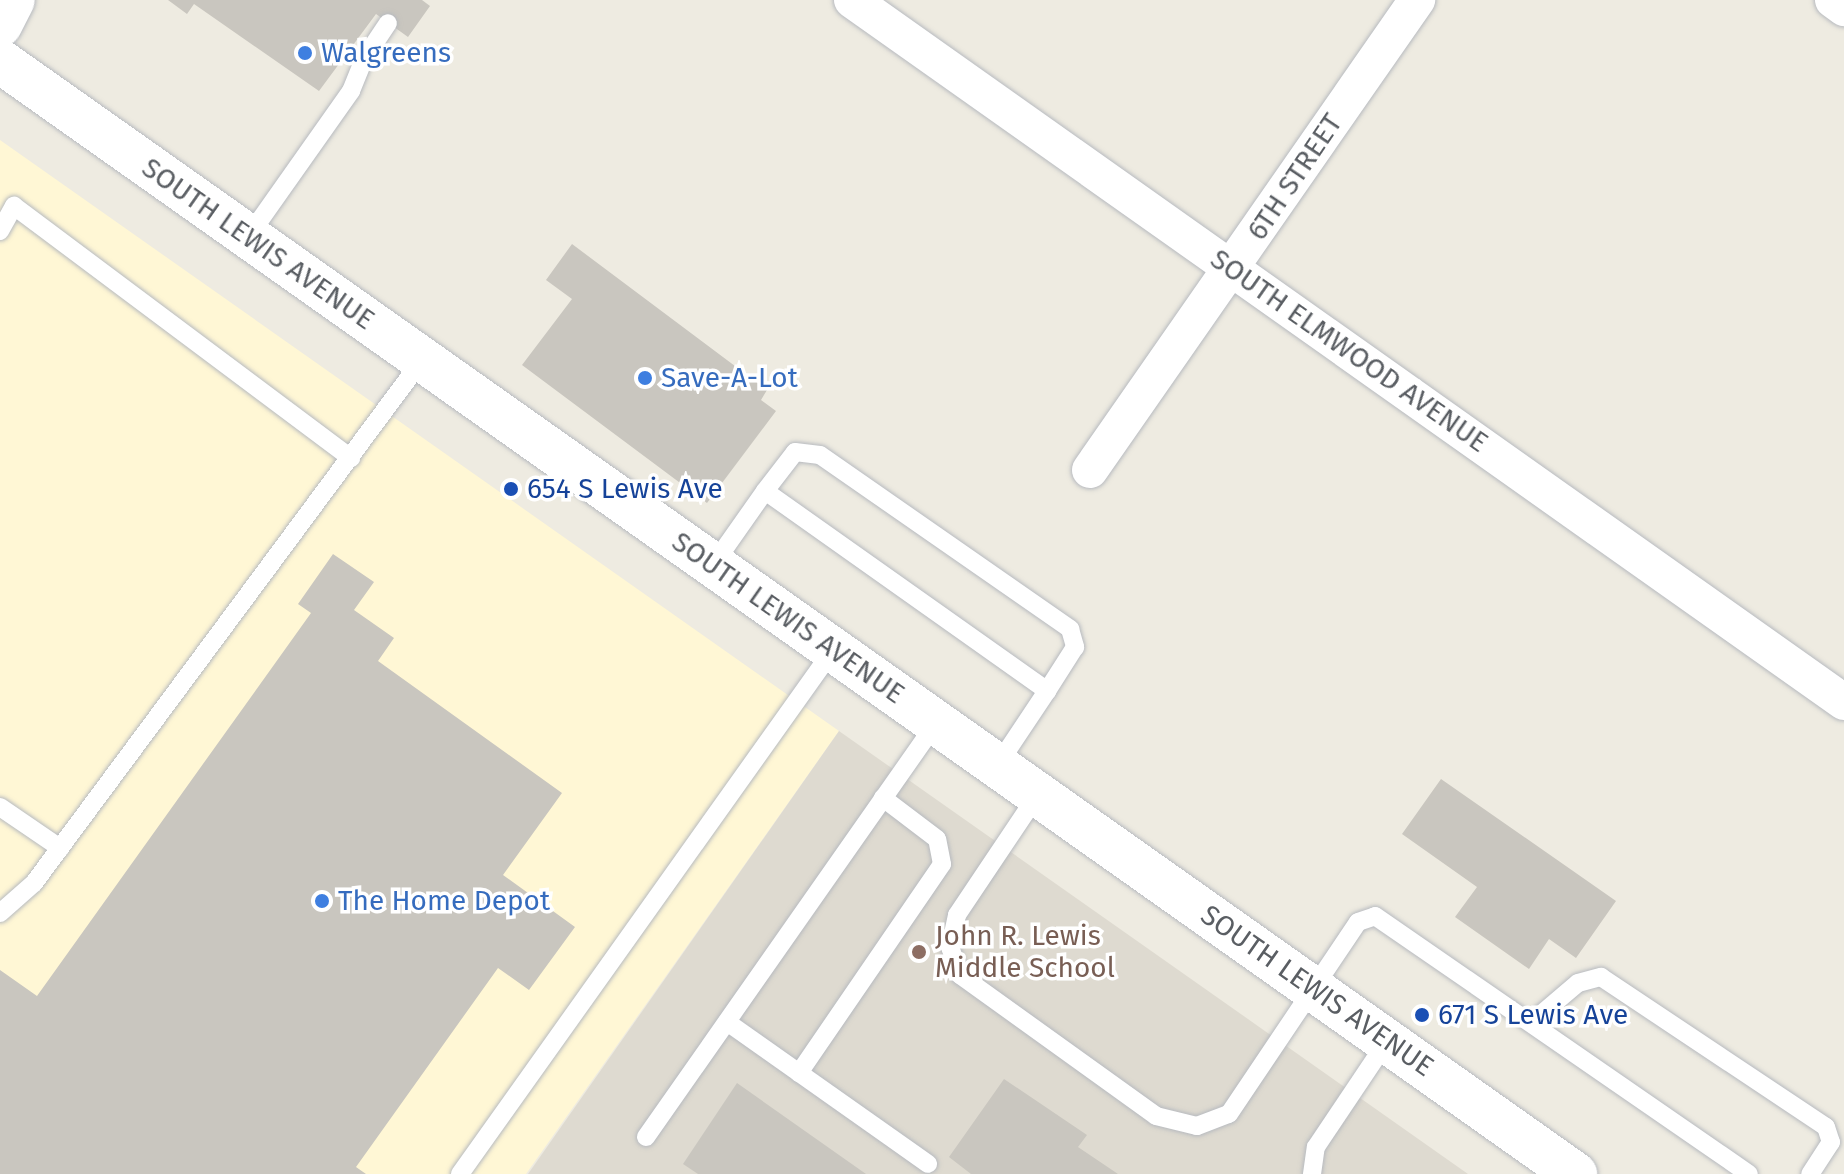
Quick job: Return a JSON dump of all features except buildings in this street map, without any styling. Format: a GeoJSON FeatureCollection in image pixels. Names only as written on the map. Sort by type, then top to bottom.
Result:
{"type":"FeatureCollection","features":[{"type":"Feature","properties":{"kind":"main road"},"geometry":{"type":"LineString","coordinates":[[0,25],[13,0]]}},
{"type":"Feature","properties":{"kind":"main road","name":"SOUTH LEWIS AVENUE"},"geometry":{"type":"LineString","coordinates":[[0,61],[1575,1174]]}},
{"type":"Feature","properties":{"kind":"street","name":"SOUTH ELMWOOD AVENUE"},"geometry":{"type":"LineString","coordinates":[[852,0],[1844,702]]}},
{"type":"Feature","properties":{"kind":"street","name":"6TH STREET"},"geometry":{"type":"LineString","coordinates":[[1090,470],[1417,0]]}},
{"type":"Feature","properties":{"kind":"street"},"geometry":{"type":"LineString","coordinates":[[1833,0],[1844,8]]}},
{"type":"Feature","properties":{"kind":"lane"},"geometry":{"type":"LineString","coordinates":[[248,237],[351,91],[364,59],[388,23]]}},
{"type":"Feature","properties":{"kind":"lane"},"geometry":{"type":"LineString","coordinates":[[0,231],[14,206],[351,458]]}},
{"type":"Feature","properties":{"kind":"lane"},"geometry":{"type":"LineString","coordinates":[[2,910],[34,883],[423,360]]}},
{"type":"Feature","properties":{"kind":"lane"},"geometry":{"type":"LineString","coordinates":[[713,565],[795,452],[820,455],[1070,629],[1075,647],[997,766]]}},
{"type":"Feature","properties":{"kind":"lane"},"geometry":{"type":"LineString","coordinates":[[765,491],[1047,691]]}},
{"type":"Feature","properties":{"kind":"lane"},"geometry":{"type":"LineString","coordinates":[[460,1174],[833,650]]}},
{"type":"Feature","properties":{"kind":"lane"},"geometry":{"type":"LineString","coordinates":[[646,1137],[936,723]]}},
{"type":"Feature","properties":{"kind":"lane"},"geometry":{"type":"LineString","coordinates":[[1038,794],[957,915],[950,947],[960,975],[1156,1116],[1197,1126],[1229,1114],[1358,922],[1375,916],[1749,1174]]}},
{"type":"Feature","properties":{"kind":"lane"},"geometry":{"type":"LineString","coordinates":[[799,1073],[942,864],[937,839],[883,798]]}},
{"type":"Feature","properties":{"kind":"lane"},"geometry":{"type":"LineString","coordinates":[[0,807],[60,848]]}},
{"type":"Feature","properties":{"kind":"lane"},"geometry":{"type":"LineString","coordinates":[[1532,1022],[1578,983],[1601,977],[1826,1127],[1831,1142],[1810,1174]]}},
{"type":"Feature","properties":{"kind":"lane"},"geometry":{"type":"LineString","coordinates":[[727,1022],[928,1164]]}},
{"type":"Feature","properties":{"kind":"lane"},"geometry":{"type":"LineString","coordinates":[[1312,1174],[1316,1147],[1387,1041]]}},
{"type":"Feature","properties":{"kind":"shaded area"},"geometry":{"type":"Polygon","coordinates":[[[0,140],[839,731],[526,1174],[0,1174],[0,140]]]}},
{"type":"Feature","properties":{"kind":"shaded area","name":"John R. Lewis Middle School"},"geometry":{"type":"Polygon","coordinates":[[[839,731],[1468,1174],[528,1174],[839,731]]]}},
{"type":"Feature","properties":{"kind":"place","name":"Walgreens"},"geometry":{"type":"Point","coordinates":[305,53]}},
{"type":"Feature","properties":{"kind":"place","name":"Save-A-Lot"},"geometry":{"type":"Point","coordinates":[645,378]}},
{"type":"Feature","properties":{"kind":"place","name":"654 S Lewis Ave"},"geometry":{"type":"Point","coordinates":[511,489]}},
{"type":"Feature","properties":{"kind":"place","name":"The Home Depot"},"geometry":{"type":"Point","coordinates":[322,901]}},
{"type":"Feature","properties":{"kind":"place","name":"John R. Lewis Middle School"},"geometry":{"type":"Point","coordinates":[919,952]}},
{"type":"Feature","properties":{"kind":"place","name":"671 S Lewis Ave"},"geometry":{"type":"Point","coordinates":[1422,1015]}}]}
